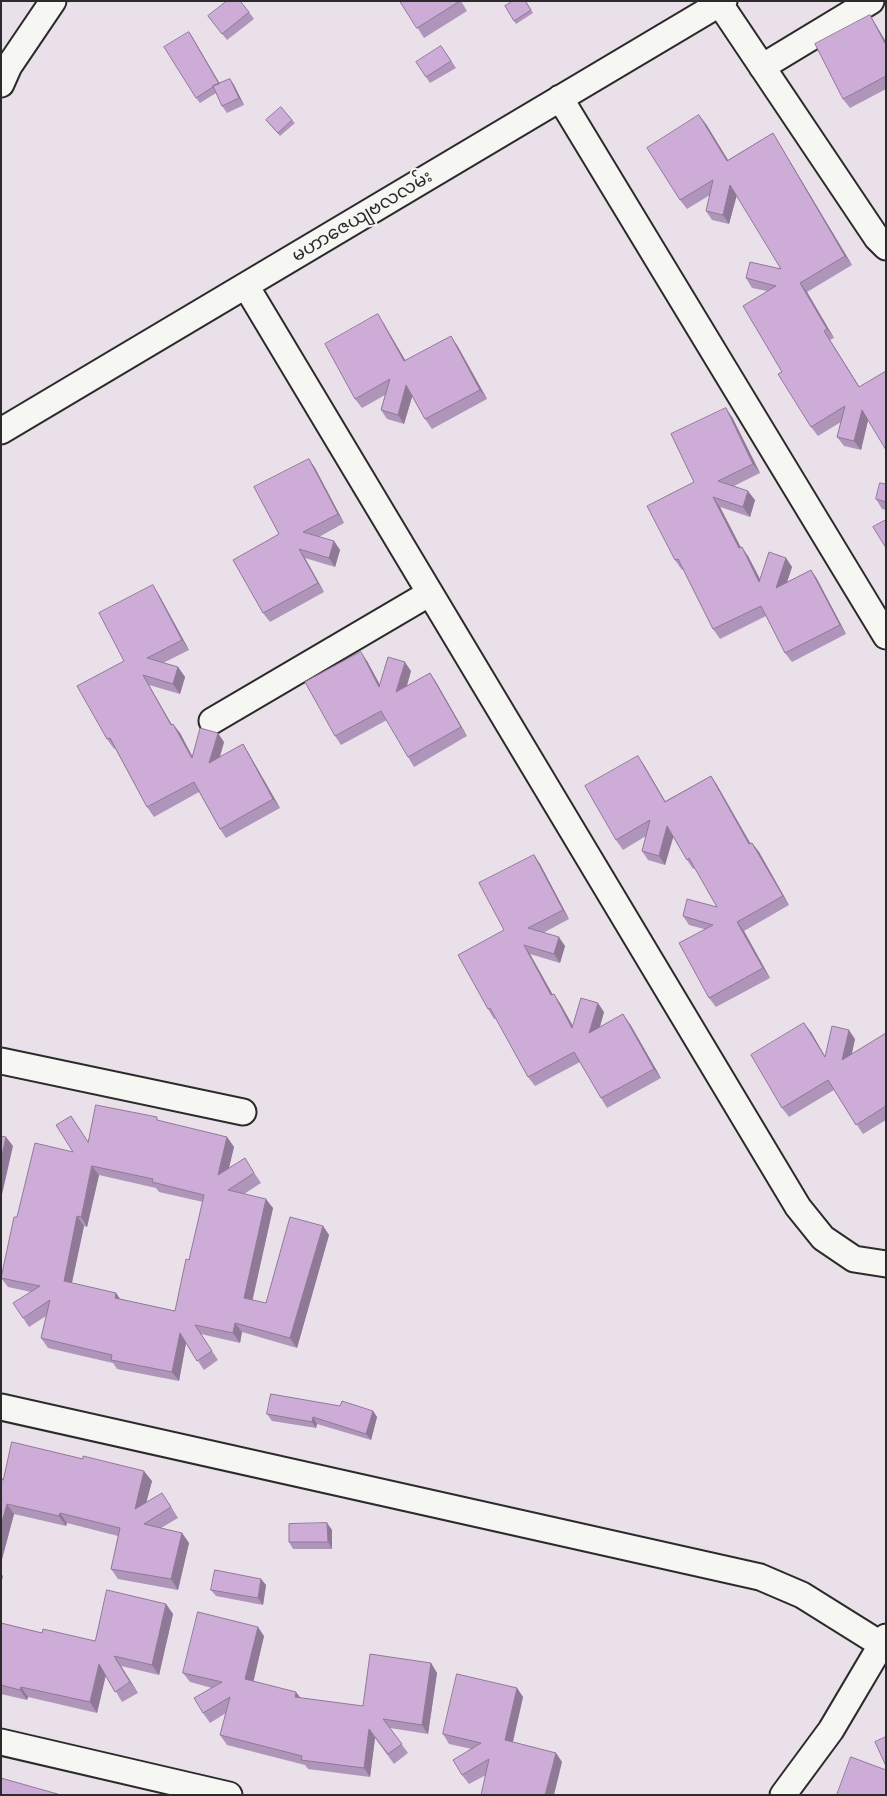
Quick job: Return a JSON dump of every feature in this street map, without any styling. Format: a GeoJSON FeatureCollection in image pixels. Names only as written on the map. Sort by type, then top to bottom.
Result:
{"type":"FeatureCollection","features":[{"type":"Feature","properties":{"kind":"street"},"geometry":{"type":"LineString","coordinates":[[1,84],[9,66],[53,1]]}},
{"type":"Feature","properties":{"kind":"street"},"geometry":{"type":"LineString","coordinates":[[762,67],[870,1]]}},
{"type":"Feature","properties":{"kind":"street"},"geometry":{"type":"LineString","coordinates":[[720,2],[877,238],[886,248]]}},
{"type":"Feature","properties":{"kind":"street","name":"မဟာဇေယျဗလလမ်း"},"geometry":{"type":"LineString","coordinates":[[1,431],[720,2]]}},
{"type":"Feature","properties":{"kind":"street"},"geometry":{"type":"LineString","coordinates":[[560,98],[886,636]]}},
{"type":"Feature","properties":{"kind":"street"},"geometry":{"type":"LineString","coordinates":[[246,286],[798,1207],[823,1238],[854,1259],[886,1264]]}},
{"type":"Feature","properties":{"kind":"street"},"geometry":{"type":"LineString","coordinates":[[212,721],[430,594]]}},
{"type":"Feature","properties":{"kind":"street"},"geometry":{"type":"LineString","coordinates":[[1,1061],[243,1112]]}},
{"type":"Feature","properties":{"kind":"street"},"geometry":{"type":"LineString","coordinates":[[1,1408],[760,1577],[802,1595],[884,1641],[831,1730],[782,1795]]}},
{"type":"Feature","properties":{"kind":"street"},"geometry":{"type":"LineString","coordinates":[[1,1742],[230,1795]]}},
{"type":"Feature","properties":{"kind":"building"},"geometry":{"type":"Polygon","coordinates":[[[227,1],[240,1],[249,12],[222,34],[208,16],[227,1]]]}},
{"type":"Feature","properties":{"kind":"building"},"geometry":{"type":"Polygon","coordinates":[[[400,1],[460,1],[417,28],[400,1]]]}},
{"type":"Feature","properties":{"kind":"building"},"geometry":{"type":"Polygon","coordinates":[[[513,1],[525,1],[531,10],[514,21],[505,6],[513,1]]]}},
{"type":"Feature","properties":{"kind":"building"},"geometry":{"type":"Polygon","coordinates":[[[870,15],[886,45],[886,76],[843,99],[815,44],[870,15]]]}},
{"type":"Feature","properties":{"kind":"building"},"geometry":{"type":"Polygon","coordinates":[[[189,32],[219,84],[196,98],[164,47],[189,32]]]}},
{"type":"Feature","properties":{"kind":"building"},"geometry":{"type":"Polygon","coordinates":[[[441,46],[451,61],[426,77],[416,62],[441,46]]]}},
{"type":"Feature","properties":{"kind":"building"},"geometry":{"type":"Polygon","coordinates":[[[230,79],[239,98],[222,106],[213,86],[230,79]]]}},
{"type":"Feature","properties":{"kind":"building"},"geometry":{"type":"Polygon","coordinates":[[[281,107],[292,120],[278,133],[266,120],[281,107]]]}},
{"type":"Feature","properties":{"kind":"building"},"geometry":{"type":"Polygon","coordinates":[[[699,115],[727,161],[773,133],[845,256],[800,283],[827,329],[824,331],[859,387],[886,371],[886,450],[862,410],[854,441],[837,437],[845,406],[811,427],[778,374],[782,372],[743,306],[776,286],[746,278],[750,262],[781,269],[730,185],[723,215],[706,211],[713,180],[680,200],[647,148],[699,115]]]}},
{"type":"Feature","properties":{"kind":"building"},"geometry":{"type":"Polygon","coordinates":[[[378,314],[404,361],[451,336],[480,390],[425,419],[406,385],[398,415],[381,410],[390,379],[355,399],[325,344],[378,314]]]}},
{"type":"Feature","properties":{"kind":"building"},"geometry":{"type":"Polygon","coordinates":[[[726,408],[753,464],[718,481],[748,491],[743,507],[713,497],[739,548],[742,547],[759,582],[769,552],[786,558],[776,588],[811,570],[840,625],[785,653],[761,606],[713,629],[678,559],[675,560],[647,506],[694,482],[671,434],[726,408]]]}},
{"type":"Feature","properties":{"kind":"building"},"geometry":{"type":"Polygon","coordinates":[[[309,459],[338,514],[303,532],[334,541],[329,558],[299,549],[318,583],[263,613],[233,560],[279,534],[254,487],[309,459]]]}},
{"type":"Feature","properties":{"kind":"building"},"geometry":{"type":"Polygon","coordinates":[[[880,483],[886,484],[886,502],[876,499],[880,483]]]}},
{"type":"Feature","properties":{"kind":"building"},"geometry":{"type":"Polygon","coordinates":[[[886,520],[886,548],[873,527],[886,520]]]}},
{"type":"Feature","properties":{"kind":"building"},"geometry":{"type":"Polygon","coordinates":[[[153,585],[182,640],[147,658],[178,667],[173,684],[143,675],[171,725],[173,724],[192,758],[200,728],[218,733],[209,763],[243,744],[273,799],[220,829],[194,782],[147,807],[110,738],[107,739],[77,686],[124,661],[99,613],[153,585]]]}},
{"type":"Feature","properties":{"kind":"building"},"geometry":{"type":"Polygon","coordinates":[[[361,652],[379,687],[388,657],[405,662],[396,692],[430,673],[461,727],[408,757],[381,711],[335,736],[305,682],[361,652]]]}},
{"type":"Feature","properties":{"kind":"building"},"geometry":{"type":"Polygon","coordinates":[[[638,756],[665,802],[711,776],[749,844],[752,843],[783,896],[737,922],[763,968],[709,998],[679,943],[713,925],[683,916],[687,899],[717,907],[689,858],[687,860],[667,826],[659,856],[642,851],[650,820],[616,840],[585,786],[638,756]]]}},
{"type":"Feature","properties":{"kind":"building"},"geometry":{"type":"Polygon","coordinates":[[[534,855],[563,910],[528,928],[559,937],[554,954],[524,945],[551,995],[554,994],[572,1028],[581,998],[598,1003],[589,1033],[623,1014],[654,1069],[601,1098],[574,1052],[528,1077],[458,955],[504,930],[479,883],[534,855]]]}},
{"type":"Feature","properties":{"kind":"building"},"geometry":{"type":"Polygon","coordinates":[[[804,1023],[825,1057],[832,1026],[849,1030],[842,1060],[886,1033],[886,1106],[856,1125],[828,1080],[782,1108],[751,1055],[804,1023]]]}},
{"type":"Feature","properties":{"kind":"building"},"geometry":{"type":"Polygon","coordinates":[[[96,1105],[157,1117],[157,1120],[227,1137],[218,1175],[245,1158],[254,1173],[228,1190],[266,1199],[244,1298],[266,1303],[290,1217],[323,1226],[290,1338],[235,1323],[233,1333],[195,1325],[212,1351],[197,1361],[180,1333],[172,1372],[111,1360],[112,1355],[41,1338],[50,1300],[23,1318],[13,1303],[40,1286],[1,1278],[14,1217],[17,1217],[35,1143],[73,1152],[56,1125],[71,1116],[88,1142],[96,1105]],[[92,1166],[81,1217],[77,1216],[64,1281],[116,1293],[115,1298],[175,1311],[186,1259],[189,1260],[204,1195],[152,1182],[153,1179],[92,1166]]]}},
{"type":"Feature","properties":{"kind":"building"},"geometry":{"type":"Polygon","coordinates":[[[1,1136],[6,1137],[1,1160],[1,1136]]]}},
{"type":"Feature","properties":{"kind":"building"},"geometry":{"type":"Polygon","coordinates":[[[271,1394],[340,1406],[342,1401],[373,1411],[366,1434],[313,1417],[312,1422],[267,1414],[271,1394]]]}},
{"type":"Feature","properties":{"kind":"building"},"geometry":{"type":"Polygon","coordinates":[[[12,1442],[83,1459],[83,1456],[144,1471],[135,1509],[162,1493],[171,1507],[144,1524],[182,1533],[171,1579],[111,1569],[120,1528],[60,1513],[59,1516],[7,1504],[1,1525],[1,1478],[3,1480],[12,1442]]]}},
{"type":"Feature","properties":{"kind":"building"},"geometry":{"type":"Polygon","coordinates":[[[327,1523],[328,1542],[289,1542],[289,1524],[327,1523]]]}},
{"type":"Feature","properties":{"kind":"building"},"geometry":{"type":"Polygon","coordinates":[[[215,1570],[261,1579],[258,1598],[211,1590],[215,1570]]]}},
{"type":"Feature","properties":{"kind":"building"},"geometry":{"type":"Polygon","coordinates":[[[107,1590],[166,1604],[152,1665],[114,1656],[130,1682],[115,1692],[99,1664],[90,1702],[21,1687],[20,1690],[1,1685],[1,1623],[42,1633],[43,1629],[95,1641],[107,1590]]]}},
{"type":"Feature","properties":{"kind":"building"},"geometry":{"type":"Polygon","coordinates":[[[198,1612],[258,1627],[245,1679],[296,1692],[295,1697],[363,1706],[370,1654],[431,1663],[422,1725],[383,1719],[402,1744],[388,1754],[369,1729],[364,1768],[301,1760],[302,1756],[220,1735],[230,1697],[203,1713],[194,1698],[222,1682],[183,1673],[198,1612]]]}},
{"type":"Feature","properties":{"kind":"building"},"geometry":{"type":"Polygon","coordinates":[[[457,1674],[517,1688],[505,1740],[556,1753],[545,1795],[481,1795],[489,1759],[462,1775],[453,1760],[481,1743],[443,1734],[457,1674]]]}},
{"type":"Feature","properties":{"kind":"building"},"geometry":{"type":"Polygon","coordinates":[[[886,1737],[886,1766],[875,1742],[886,1737]]]}},
{"type":"Feature","properties":{"kind":"building"},"geometry":{"type":"Polygon","coordinates":[[[851,1757],[886,1770],[886,1795],[837,1795],[851,1757]]]}},
{"type":"Feature","properties":{"kind":"building"},"geometry":{"type":"Polygon","coordinates":[[[1,1778],[61,1795],[1,1795],[1,1778]]]}}]}
